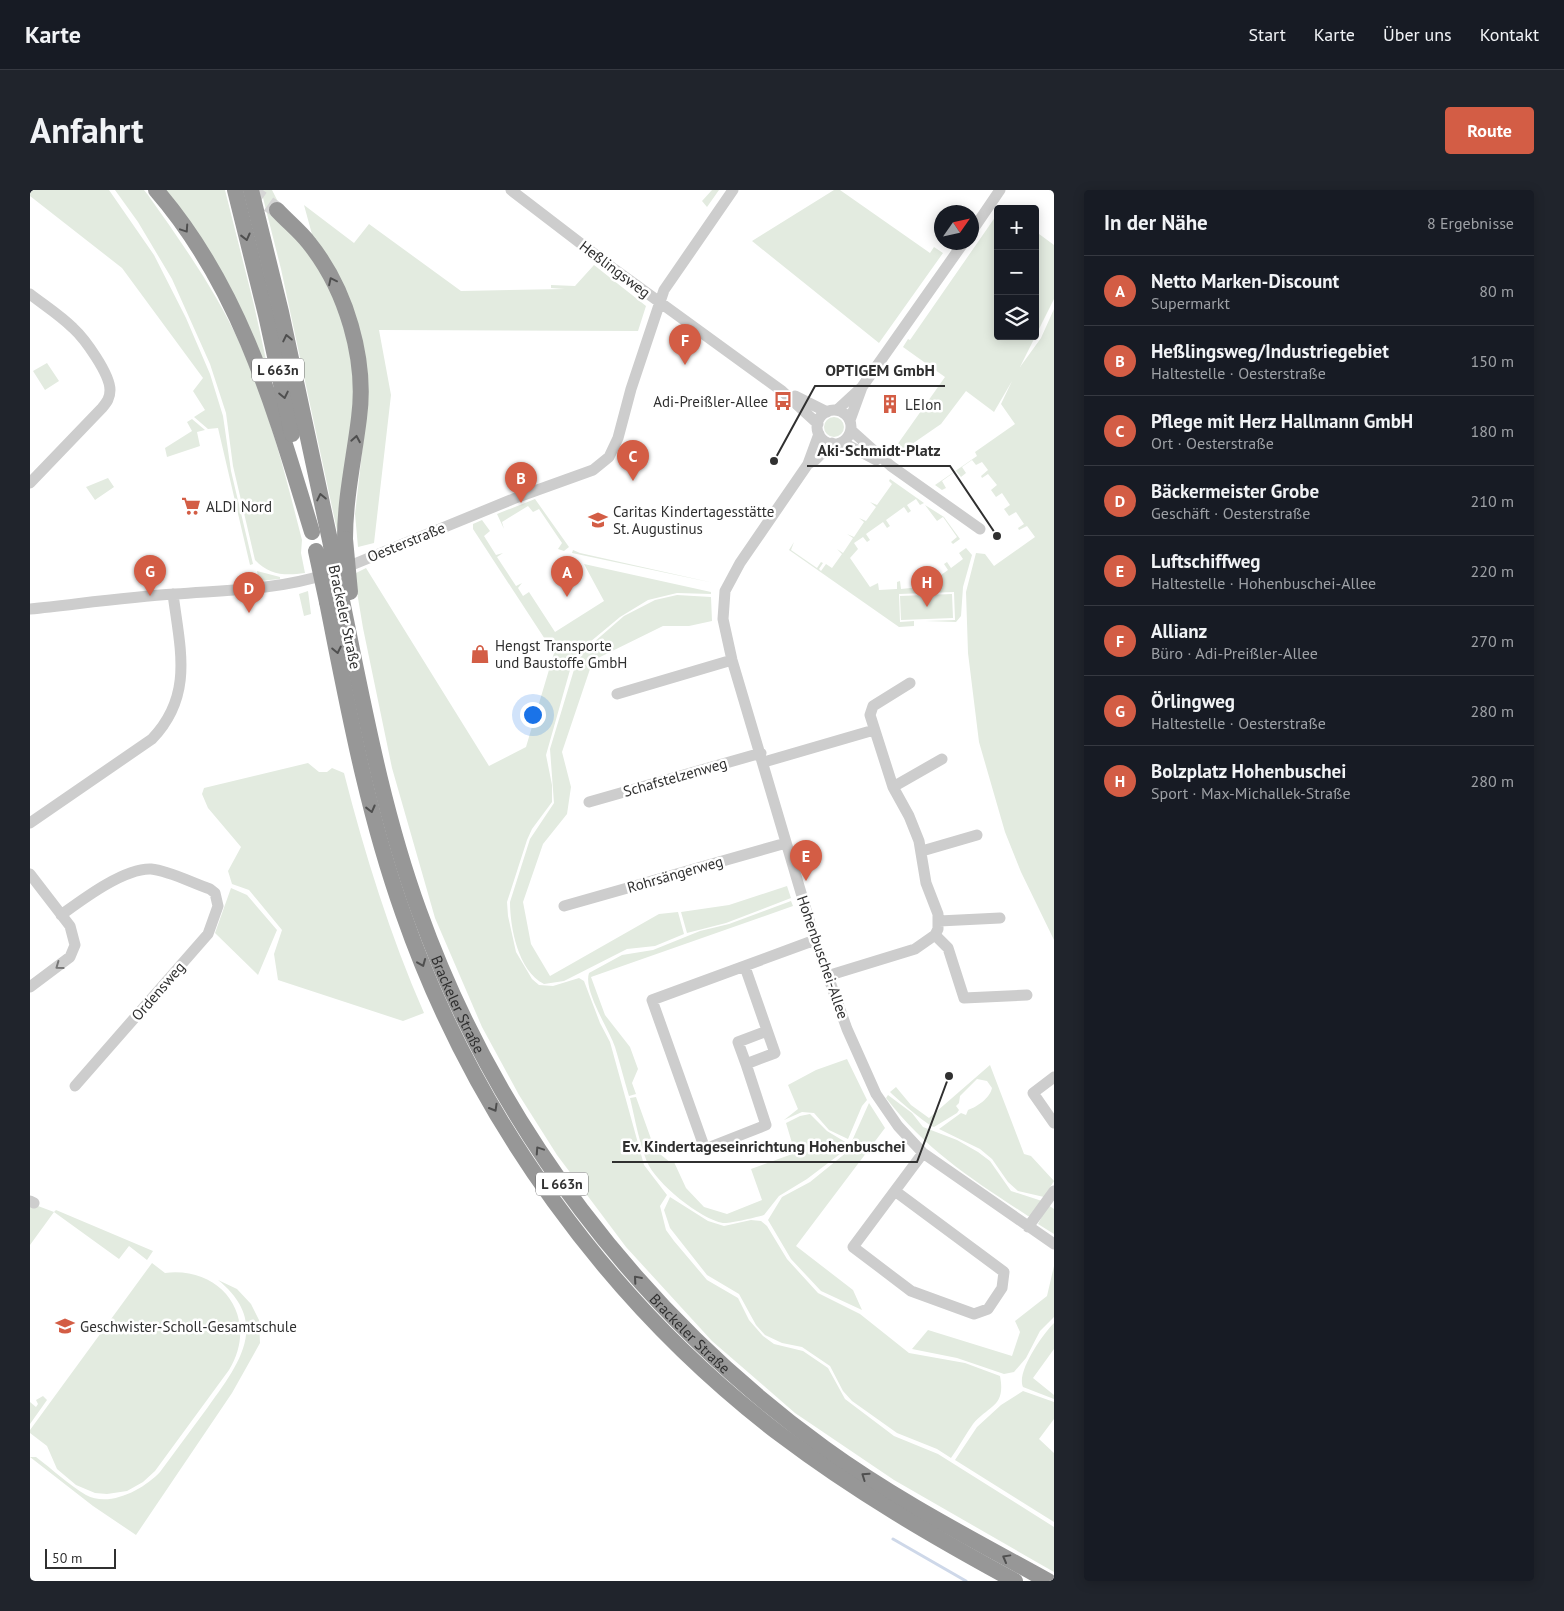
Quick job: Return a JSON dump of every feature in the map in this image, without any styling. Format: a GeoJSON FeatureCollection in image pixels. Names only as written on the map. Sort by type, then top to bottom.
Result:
{"type":"FeatureCollection","features":[{"type":"Feature","properties":{"kind":"highway"},"geometry":{"type":"LineString","coordinates":[[156,190],[203,256],[242,328],[272,401],[312,532]]}},
{"type":"Feature","properties":{"kind":"highway","name":"Brackeler Straße"},"geometry":{"type":"LineString","coordinates":[[235,190],[274,350],[312,532],[330,545]]}},
{"type":"Feature","properties":{"kind":"highway","name":"Brackeler Straße"},"geometry":{"type":"LineString","coordinates":[[251,190],[281,312],[330,545],[339,597],[358,755],[376,829],[403,916],[432,988],[458,1043],[497,1112],[544,1186],[578,1233],[634,1298],[700,1366],[744,1405],[810,1457],[874,1500],[1015,1581]]}},
{"type":"Feature","properties":{"kind":"highway"},"geometry":{"type":"LineString","coordinates":[[277,210],[309,243],[331,277],[347,315],[357,350],[360,416],[348,484],[330,545],[339,597]]}},
{"type":"Feature","properties":{"kind":"highway","name":"Brackeler Straße"},"geometry":{"type":"LineString","coordinates":[[339,597],[395,840],[432,946],[472,1036],[490,1070],[532,1140],[591,1223],[624,1264],[680,1325],[717,1361],[784,1418],[873,1482],[922,1512],[1048,1581]]}},
{"type":"Feature","properties":{"kind":"street","name":"Heßlingsweg"},"geometry":{"type":"LineString","coordinates":[[511,190],[660,302],[664,290],[733,190]]}},
{"type":"Feature","properties":{"kind":"street"},"geometry":{"type":"LineString","coordinates":[[979,221],[1000,190]]}},
{"type":"Feature","properties":{"kind":"street"},"geometry":{"type":"LineString","coordinates":[[819,429],[832,411],[862,387],[958,250]]}},
{"type":"Feature","properties":{"kind":"street"},"geometry":{"type":"LineString","coordinates":[[30,294],[74,328],[85,341],[107,378],[110,388],[109,398],[102,408],[30,483]]}},
{"type":"Feature","properties":{"kind":"street"},"geometry":{"type":"LineString","coordinates":[[660,302],[782,391],[819,429],[827,442],[837,442],[884,465],[891,466]]}},
{"type":"Feature","properties":{"kind":"street","name":"Oesterstraße"},"geometry":{"type":"LineString","coordinates":[[30,609],[172,594],[270,587],[307,580],[339,570],[518,497],[593,470],[609,457],[615,445],[660,302]]}},
{"type":"Feature","properties":{"kind":"street"},"geometry":{"type":"LineString","coordinates":[[837,442],[850,425],[862,387]]}},
{"type":"Feature","properties":{"kind":"street"},"geometry":{"type":"LineString","coordinates":[[782,391],[844,414],[850,425],[891,466],[980,529]]}},
{"type":"Feature","properties":{"kind":"street","name":"Hohenbuschei-Allee"},"geometry":{"type":"LineString","coordinates":[[819,429],[808,464],[740,563],[725,591],[723,619],[732,660],[815,940],[851,1037],[876,1094],[898,1126],[923,1153],[1054,1244]]}},
{"type":"Feature","properties":{"kind":"street","name":"Hohenbuschei-Allee"},"geometry":{"type":"LineString","coordinates":[[808,464],[837,442]]}},
{"type":"Feature","properties":{"kind":"street"},"geometry":{"type":"LineString","coordinates":[[30,822],[152,738],[165,725],[175,707],[180,688],[180,664],[172,594]]}},
{"type":"Feature","properties":{"kind":"street"},"geometry":{"type":"LineString","coordinates":[[617,694],[732,660]]}},
{"type":"Feature","properties":{"kind":"street"},"geometry":{"type":"LineString","coordinates":[[827,976],[915,949],[935,935],[939,921],[936,906],[926,883],[922,851],[909,816],[893,787],[870,715],[873,706],[910,683]]}},
{"type":"Feature","properties":{"kind":"street","name":"Schafstelzenweg"},"geometry":{"type":"LineString","coordinates":[[589,802],[874,730]]}},
{"type":"Feature","properties":{"kind":"street"},"geometry":{"type":"LineString","coordinates":[[893,787],[942,759]]}},
{"type":"Feature","properties":{"kind":"street"},"geometry":{"type":"LineString","coordinates":[[922,851],[977,835]]}},
{"type":"Feature","properties":{"kind":"street","name":"Rohrsängerweg"},"geometry":{"type":"LineString","coordinates":[[564,906],[786,842]]}},
{"type":"Feature","properties":{"kind":"street","name":"Ordensweg"},"geometry":{"type":"LineString","coordinates":[[61,915],[124,875],[143,869],[158,871],[210,889],[215,893],[218,906],[208,934],[75,1086]]}},
{"type":"Feature","properties":{"kind":"street"},"geometry":{"type":"LineString","coordinates":[[30,874],[61,915],[75,938],[74,951],[65,962],[30,987]]}},
{"type":"Feature","properties":{"kind":"street"},"geometry":{"type":"LineString","coordinates":[[939,921],[1000,918]]}},
{"type":"Feature","properties":{"kind":"street"},"geometry":{"type":"LineString","coordinates":[[935,935],[948,948],[964,998],[1027,995]]}},
{"type":"Feature","properties":{"kind":"street"},"geometry":{"type":"LineString","coordinates":[[768,1031],[738,1042],[766,1126],[705,1149],[652,1000],[815,940]]}},
{"type":"Feature","properties":{"kind":"street"},"geometry":{"type":"LineString","coordinates":[[745,967],[775,1053],[746,1064]]}},
{"type":"Feature","properties":{"kind":"street"},"geometry":{"type":"LineString","coordinates":[[1054,1077],[1033,1093],[1054,1123]]}},
{"type":"Feature","properties":{"kind":"street"},"geometry":{"type":"LineString","coordinates":[[895,1191],[1004,1272],[1002,1288],[988,1309],[974,1314],[911,1291],[853,1247],[923,1153]]}},
{"type":"Feature","properties":{"kind":"street"},"geometry":{"type":"LineString","coordinates":[[1028,1227],[1054,1191]]}},
{"type":"Feature","properties":{"kind":"shaded area"},"geometry":{"type":"Polygon","coordinates":[[[30,190],[109,190],[154,255],[186,318],[210,374],[223,416],[231,471],[253,564],[250,565],[218,428],[208,429],[194,417],[205,410],[193,391],[203,378],[122,268],[30,196],[30,190]]]}},
{"type":"Feature","properties":{"kind":"shaded area"},"geometry":{"type":"Polygon","coordinates":[[[115,190],[144,190],[198,268],[231,324],[260,392],[268,416],[302,540],[301,553],[305,573],[278,573],[266,569],[255,560],[233,466],[226,413],[210,364],[172,279],[138,222],[115,190]]]}},
{"type":"Feature","properties":{"kind":"shaded area"},"geometry":{"type":"Polygon","coordinates":[[[162,190],[225,190],[254,305],[272,387],[162,190]]]}},
{"type":"Feature","properties":{"kind":"shaded area"},"geometry":{"type":"Polygon","coordinates":[[[261,190],[272,190],[294,233],[334,292],[351,347],[355,400],[338,535],[281,269],[261,190]]]}},
{"type":"Feature","properties":{"kind":"shaded area"},"geometry":{"type":"Polygon","coordinates":[[[712,190],[719,190],[707,207],[702,201],[712,190]]]}},
{"type":"Feature","properties":{"kind":"shaded area"},"geometry":{"type":"Polygon","coordinates":[[[834,190],[840,190],[930,253],[934,247],[934,250],[943,253],[879,343],[752,241],[834,190]]]}},
{"type":"Feature","properties":{"kind":"shaded area"},"geometry":{"type":"Polygon","coordinates":[[[304,205],[354,243],[369,224],[461,291],[565,289],[551,288],[551,285],[575,286],[594,265],[646,306],[638,331],[379,330],[391,395],[374,543],[358,547],[355,514],[367,409],[366,367],[313,238],[304,205]]]}},
{"type":"Feature","properties":{"kind":"shaded area"},"geometry":{"type":"Polygon","coordinates":[[[994,219],[994,340],[1034,340],[1020,367],[1041,338],[1054,309],[1054,940],[1021,872],[1005,832],[979,742],[968,653],[966,592],[976,553],[985,554],[994,566],[1035,537],[1027,526],[1019,530],[1018,528],[1024,524],[1016,512],[1009,516],[1004,509],[1010,505],[1002,493],[996,497],[991,490],[997,485],[988,474],[982,478],[981,476],[988,470],[982,462],[976,465],[972,460],[962,467],[966,473],[961,477],[956,471],[942,481],[946,488],[942,490],[935,485],[977,456],[975,452],[1015,424],[1001,404],[1012,381],[994,412],[966,391],[941,424],[912,444],[916,451],[911,455],[897,445],[945,377],[903,347],[908,339],[910,340],[972,250],[979,250],[979,240],[994,219]]]}},
{"type":"Feature","properties":{"kind":"shaded area"},"geometry":{"type":"Polygon","coordinates":[[[1039,234],[1054,245],[1054,299],[1039,329],[1039,234]]]}},
{"type":"Feature","properties":{"kind":"shaded area"},"geometry":{"type":"Polygon","coordinates":[[[47,363],[59,381],[45,390],[33,371],[47,363]]]}},
{"type":"Feature","properties":{"kind":"shaded area"},"geometry":{"type":"Polygon","coordinates":[[[834,417],[841,420],[844,427],[841,434],[834,437],[827,434],[824,427],[827,420],[834,417]]]}},
{"type":"Feature","properties":{"kind":"shaded area"},"geometry":{"type":"Polygon","coordinates":[[[192,419],[205,430],[197,432],[200,446],[167,457],[165,448],[192,431],[187,422],[192,419]]]}},
{"type":"Feature","properties":{"kind":"shaded area"},"geometry":{"type":"Polygon","coordinates":[[[108,478],[114,487],[95,500],[86,487],[108,478]]]}},
{"type":"Feature","properties":{"kind":"shaded area"},"geometry":{"type":"Polygon","coordinates":[[[890,479],[924,503],[920,505],[916,499],[907,505],[911,511],[908,513],[904,507],[886,520],[890,526],[887,528],[883,522],[866,534],[870,540],[867,542],[863,537],[854,543],[858,549],[850,558],[870,587],[878,583],[879,590],[897,589],[897,582],[900,581],[901,589],[920,587],[920,580],[926,576],[931,582],[948,570],[944,564],[947,562],[951,568],[963,559],[959,553],[966,548],[972,555],[963,587],[961,616],[956,622],[925,621],[955,620],[954,592],[899,594],[900,622],[914,621],[914,626],[899,627],[789,550],[794,542],[791,550],[817,568],[821,562],[823,563],[819,569],[821,571],[826,564],[832,568],[842,554],[837,549],[843,553],[853,538],[847,534],[854,537],[864,522],[859,518],[866,521],[876,507],[870,502],[877,505],[892,484],[889,481],[890,479]]]}},
{"type":"Feature","properties":{"kind":"shaded area"},"geometry":{"type":"Polygon","coordinates":[[[535,499],[569,547],[564,551],[558,549],[562,543],[539,509],[533,512],[528,506],[502,522],[504,529],[497,514],[535,499]]]}},
{"type":"Feature","properties":{"kind":"shaded area"},"geometry":{"type":"Polygon","coordinates":[[[925,505],[944,517],[960,539],[953,544],[951,542],[957,537],[943,517],[937,521],[925,505]]]}},
{"type":"Feature","properties":{"kind":"shaded area"},"geometry":{"type":"Polygon","coordinates":[[[482,520],[490,531],[484,536],[496,555],[503,553],[497,557],[516,586],[522,583],[518,588],[523,596],[529,592],[555,632],[604,601],[584,564],[711,592],[711,594],[677,593],[648,600],[620,617],[584,647],[570,670],[546,755],[552,785],[552,802],[532,829],[527,840],[507,902],[516,952],[532,979],[539,985],[553,986],[579,978],[584,981],[600,1023],[610,1042],[644,1165],[667,1195],[660,1206],[666,1230],[707,1280],[738,1298],[749,1320],[763,1336],[774,1344],[803,1351],[828,1368],[845,1399],[894,1436],[938,1454],[1054,1527],[1054,1572],[894,1480],[795,1413],[712,1341],[626,1247],[557,1155],[519,1095],[482,1027],[435,918],[392,768],[363,628],[354,574],[366,568],[489,766],[526,747],[554,653],[473,529],[473,524],[482,520]]]}},
{"type":"Feature","properties":{"kind":"shaded area"},"geometry":{"type":"Polygon","coordinates":[[[573,550],[580,553],[714,583],[572,553],[573,550]]]}},
{"type":"Feature","properties":{"kind":"shaded area"},"geometry":{"type":"Polygon","coordinates":[[[257,571],[280,577],[280,579],[259,581],[257,571]]]}},
{"type":"Feature","properties":{"kind":"shaded area"},"geometry":{"type":"Polygon","coordinates":[[[308,591],[311,614],[304,616],[299,594],[308,591]]]}},
{"type":"Feature","properties":{"kind":"shaded area"},"geometry":{"type":"Polygon","coordinates":[[[952,594],[953,618],[901,620],[900,596],[952,594]]]}},
{"type":"Feature","properties":{"kind":"shaded area"},"geometry":{"type":"Polygon","coordinates":[[[677,595],[711,597],[712,621],[689,626],[663,626],[600,657],[590,669],[562,752],[571,787],[567,814],[543,844],[523,902],[531,944],[550,976],[659,914],[678,912],[684,934],[655,946],[627,949],[564,981],[544,984],[535,978],[528,969],[517,948],[510,912],[510,902],[530,839],[554,803],[550,749],[576,663],[586,649],[624,616],[655,600],[677,595]]]}},
{"type":"Feature","properties":{"kind":"shaded area"},"geometry":{"type":"Polygon","coordinates":[[[308,763],[319,772],[327,772],[332,768],[344,773],[379,894],[400,954],[424,1013],[403,1021],[278,980],[274,954],[282,930],[249,890],[232,884],[228,871],[241,847],[208,808],[202,794],[204,788],[308,763]]]}},
{"type":"Feature","properties":{"kind":"shaded area"},"geometry":{"type":"Polygon","coordinates":[[[787,886],[791,898],[726,923],[687,933],[681,912],[729,905],[787,886]]]}},
{"type":"Feature","properties":{"kind":"shaded area"},"geometry":{"type":"Polygon","coordinates":[[[231,888],[247,895],[277,930],[258,975],[215,933],[231,888]]]}},
{"type":"Feature","properties":{"kind":"shaded area"},"geometry":{"type":"Polygon","coordinates":[[[791,901],[793,906],[591,977],[605,1015],[630,1047],[638,1069],[632,1083],[636,1094],[629,1096],[612,1039],[593,1000],[588,981],[589,973],[622,955],[653,950],[700,931],[729,924],[791,901]]]}},
{"type":"Feature","properties":{"kind":"shaded area"},"geometry":{"type":"Polygon","coordinates":[[[847,1059],[867,1100],[862,1106],[848,1139],[829,1130],[814,1113],[802,1112],[784,1120],[798,1109],[788,1085],[816,1070],[847,1059]]]}},
{"type":"Feature","properties":{"kind":"shaded area"},"geometry":{"type":"Polygon","coordinates":[[[990,1065],[1024,1154],[1031,1156],[1054,1181],[1044,1197],[1018,1191],[1008,1182],[992,1159],[980,1149],[939,1129],[961,1113],[966,1115],[968,1110],[986,1099],[992,1088],[987,1081],[977,1079],[960,1096],[959,1103],[956,1106],[959,1110],[957,1113],[934,1127],[919,1117],[890,1092],[896,1087],[911,1105],[929,1118],[990,1065]]]}},
{"type":"Feature","properties":{"kind":"shaded area"},"geometry":{"type":"Polygon","coordinates":[[[888,1095],[912,1113],[923,1127],[957,1140],[990,1161],[1011,1191],[1042,1201],[1031,1216],[1028,1216],[988,1190],[935,1149],[902,1117],[886,1098],[888,1095]]]}},
{"type":"Feature","properties":{"kind":"shaded area"},"geometry":{"type":"Polygon","coordinates":[[[636,1097],[655,1150],[671,1163],[674,1162],[686,1188],[704,1207],[727,1214],[762,1200],[751,1169],[795,1153],[786,1123],[800,1116],[810,1114],[827,1131],[847,1143],[844,1151],[807,1179],[779,1196],[764,1215],[723,1223],[703,1215],[680,1199],[659,1180],[652,1170],[647,1162],[637,1130],[630,1098],[636,1097]]]}},
{"type":"Feature","properties":{"kind":"shaded area"},"geometry":{"type":"Polygon","coordinates":[[[869,1103],[885,1128],[796,1246],[853,1290],[862,1310],[821,1291],[791,1259],[768,1220],[782,1197],[810,1182],[847,1152],[869,1103]]]}},
{"type":"Feature","properties":{"kind":"shaded area"},"geometry":{"type":"Polygon","coordinates":[[[670,1197],[708,1221],[724,1226],[751,1220],[761,1221],[767,1226],[787,1259],[818,1293],[860,1314],[909,1353],[965,1363],[1000,1376],[1001,1394],[998,1400],[973,1424],[951,1458],[937,1449],[897,1433],[852,1401],[843,1391],[830,1366],[802,1347],[782,1343],[765,1335],[756,1325],[739,1294],[707,1275],[670,1228],[664,1210],[670,1197]]]}},
{"type":"Feature","properties":{"kind":"shaded area"},"geometry":{"type":"Polygon","coordinates":[[[30,1203],[54,1212],[30,1245],[30,1203]]]}},
{"type":"Feature","properties":{"kind":"shaded area"},"geometry":{"type":"Polygon","coordinates":[[[1048,1205],[1054,1209],[1054,1234],[1038,1224],[1048,1205]]]}},
{"type":"Feature","properties":{"kind":"shaded area"},"geometry":{"type":"Polygon","coordinates":[[[56,1210],[153,1251],[147,1260],[129,1246],[119,1259],[54,1212],[56,1210]]]}},
{"type":"Feature","properties":{"kind":"shaded area"},"geometry":{"type":"Polygon","coordinates":[[[152,1263],[165,1273],[186,1273],[204,1278],[219,1287],[230,1300],[238,1315],[240,1332],[238,1351],[229,1370],[155,1471],[143,1482],[127,1491],[107,1494],[95,1493],[76,1485],[57,1469],[47,1446],[30,1433],[30,1430],[152,1263]]]}},
{"type":"Feature","properties":{"kind":"shaded area"},"geometry":{"type":"Polygon","coordinates":[[[1054,1266],[1054,1317],[1040,1331],[1026,1358],[1014,1372],[1004,1374],[957,1358],[912,1349],[928,1330],[1012,1356],[1020,1332],[1015,1321],[1047,1296],[1054,1266]]]}},
{"type":"Feature","properties":{"kind":"shaded area"},"geometry":{"type":"Polygon","coordinates":[[[218,1280],[237,1289],[251,1304],[259,1320],[260,1343],[232,1393],[136,1535],[93,1506],[30,1457],[36,1457],[67,1482],[86,1495],[95,1498],[116,1498],[126,1495],[145,1485],[160,1472],[220,1391],[239,1359],[245,1344],[246,1328],[243,1312],[234,1296],[218,1280]]]}},
{"type":"Feature","properties":{"kind":"shaded area"},"geometry":{"type":"Polygon","coordinates":[[[1054,1323],[1054,1349],[1033,1378],[1054,1395],[1054,1399],[1023,1387],[1022,1380],[1023,1372],[1032,1354],[1054,1323]]]}},
{"type":"Feature","properties":{"kind":"shaded area"},"geometry":{"type":"Polygon","coordinates":[[[1023,1391],[1054,1402],[1054,1419],[1039,1439],[1054,1453],[1054,1522],[955,1460],[977,1427],[1001,1405],[1023,1391]]]}},
{"type":"Feature","properties":{"kind":"shaded area"},"geometry":{"type":"Polygon","coordinates":[[[43,1396],[47,1400],[30,1424],[30,1402],[36,1407],[38,1404],[36,1400],[43,1396]]]}},
{"type":"Feature","properties":{"kind":"waterway"},"geometry":{"type":"LineString","coordinates":[[893,1539],[966,1581]]}},
{"type":"Feature","properties":{"kind":"tunnel"},"geometry":{"type":"LineString","coordinates":[[249,190],[277,210]]}},
{"type":"Feature","properties":{"kind":"place","name":"Allianz"},"geometry":{"type":"Point","coordinates":[685,365]}},
{"type":"Feature","properties":{"kind":"place","name":"Adi-Preißler-Allee"},"geometry":{"type":"Point","coordinates":[783,401]}},
{"type":"Feature","properties":{"kind":"place","name":"LEIon"},"geometry":{"type":"Point","coordinates":[890,404]}},
{"type":"Feature","properties":{"kind":"place","name":"OPTIGEM GmbH"},"geometry":{"type":"Point","coordinates":[774,461]}},
{"type":"Feature","properties":{"kind":"place","name":"Pflege mit Herz Hallmann GmbH"},"geometry":{"type":"Point","coordinates":[633,481]}},
{"type":"Feature","properties":{"kind":"place","name":"Heßlingsweg/Industriegebiet"},"geometry":{"type":"Point","coordinates":[521,503]}},
{"type":"Feature","properties":{"kind":"place","name":"ALDI Nord"},"geometry":{"type":"Point","coordinates":[191,506]}},
{"type":"Feature","properties":{"kind":"place","name":"Caritas Kindertagesstätte St. Augustinus"},"geometry":{"type":"Point","coordinates":[598,520]}},
{"type":"Feature","properties":{"kind":"place","name":"Aki-Schmidt-Platz"},"geometry":{"type":"Point","coordinates":[997,536]}},
{"type":"Feature","properties":{"kind":"place","name":"Örlingweg"},"geometry":{"type":"Point","coordinates":[150,596]}},
{"type":"Feature","properties":{"kind":"place","name":"Netto Marken-Discount"},"geometry":{"type":"Point","coordinates":[567,597]}},
{"type":"Feature","properties":{"kind":"place","name":"Bolzplatz Hohenbuschei"},"geometry":{"type":"Point","coordinates":[927,607]}},
{"type":"Feature","properties":{"kind":"place","name":"Bäckermeister Grobe"},"geometry":{"type":"Point","coordinates":[249,613]}},
{"type":"Feature","properties":{"kind":"place","name":"Hengst Transporte und Baustoffe GmbH"},"geometry":{"type":"Point","coordinates":[480,654]}},
{"type":"Feature","properties":{"kind":"place","name":"Luftschiffweg"},"geometry":{"type":"Point","coordinates":[806,881]}},
{"type":"Feature","properties":{"kind":"place","name":"Ev. Kindertageseinrichtung Hohenbuschei"},"geometry":{"type":"Point","coordinates":[949,1076]}},
{"type":"Feature","properties":{"kind":"place","name":"Geschwister-Scholl-Gesamtschule"},"geometry":{"type":"Point","coordinates":[65,1326]}}]}
